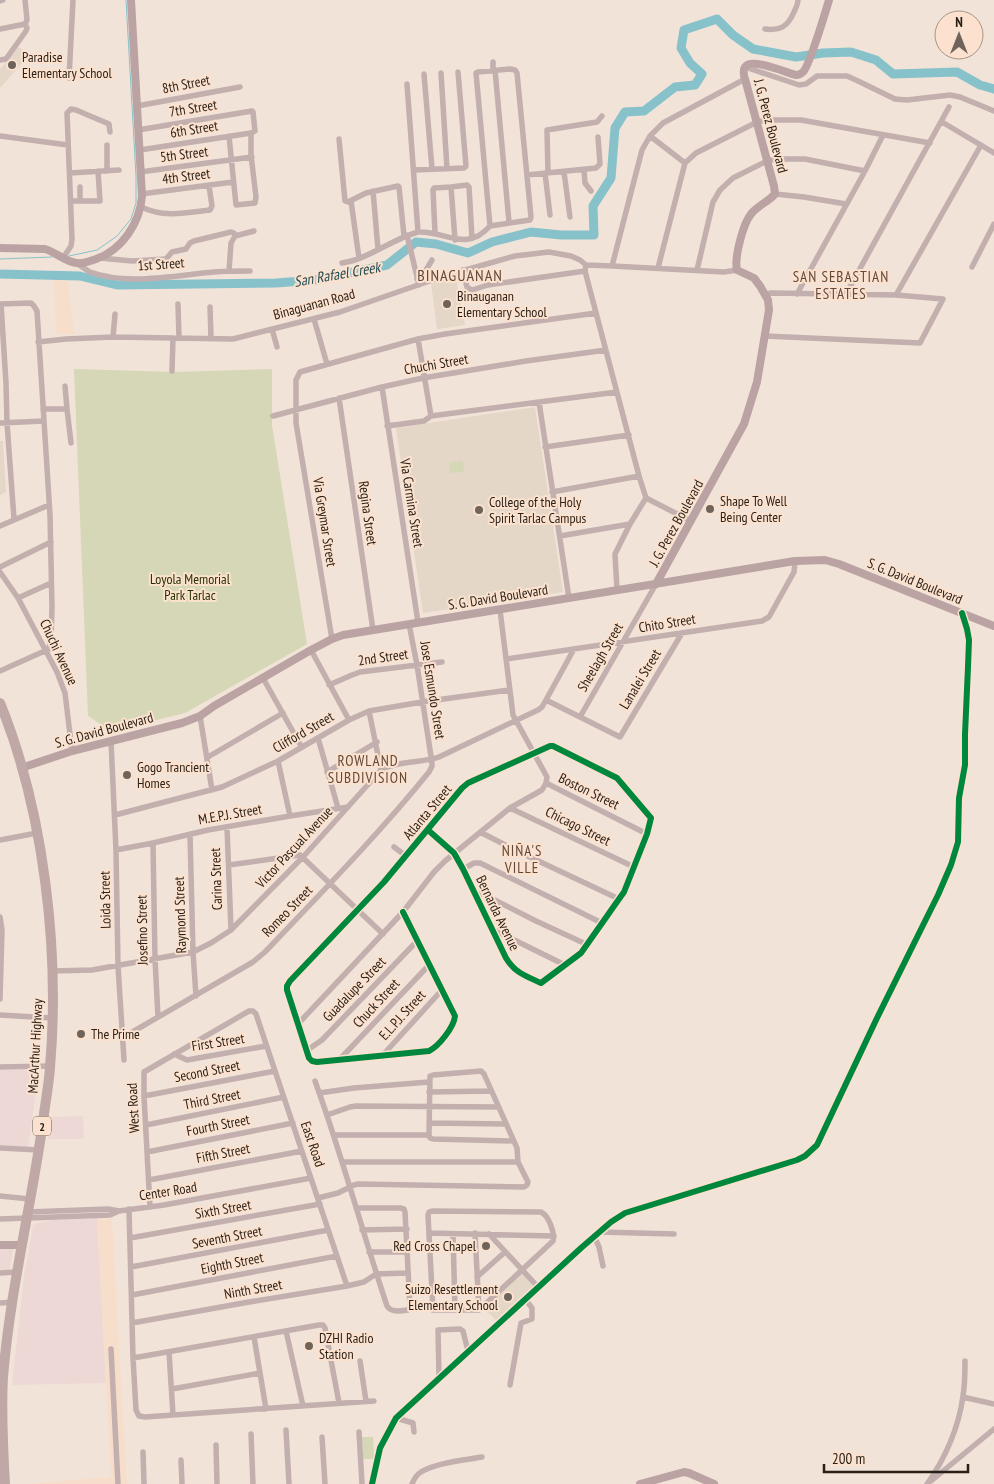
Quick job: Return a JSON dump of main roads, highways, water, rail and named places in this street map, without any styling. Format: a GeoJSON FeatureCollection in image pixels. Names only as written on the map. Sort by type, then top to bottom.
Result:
{"type":"FeatureCollection","features":[{"type":"Feature","properties":{"kind":"highway","name":"MacArthur Highway"},"geometry":{"type":"LineString","coordinates":[[0,703],[21,768],[37,832],[47,896],[52,971],[50,1066],[39,1150],[17,1272],[3,1376],[1,1425],[5,1484]]}},
{"type":"Feature","properties":{"kind":"waterway"},"geometry":{"type":"LineString","coordinates":[[69,256],[97,250],[117,236],[131,219],[136,203],[126,0]]}},
{"type":"Feature","properties":{"kind":"waterway","name":"San Rafael Creek"},"geometry":{"type":"LineString","coordinates":[[0,274],[80,276],[117,285],[276,283],[315,280],[387,265],[416,242],[436,244],[468,253],[492,242],[531,232],[561,235],[594,235],[593,206],[611,178],[615,128],[625,112],[644,111],[675,87],[695,85],[702,74],[690,63],[681,48],[684,30],[717,19],[733,35],[753,49],[796,57],[823,53],[851,52],[876,60],[893,74],[957,72],[980,85],[994,89]]}},
{"type":"Feature","properties":{"kind":"waterway"},"geometry":{"type":"LineString","coordinates":[[0,259],[52,257]]}},
{"type":"Feature","properties":{"kind":"place","name":"Paradise Elementary School"},"geometry":{"type":"Point","coordinates":[12,65]}},
{"type":"Feature","properties":{"kind":"place","name":"Binauganan Elementary School"},"geometry":{"type":"Point","coordinates":[447,304]}},
{"type":"Feature","properties":{"kind":"place","name":"Shape To Well Being Center"},"geometry":{"type":"Point","coordinates":[710,509]}},
{"type":"Feature","properties":{"kind":"place","name":"College of the Holy Spirit Tarlac Campus"},"geometry":{"type":"Point","coordinates":[479,510]}},
{"type":"Feature","properties":{"kind":"place","name":"Gogo Trancient Homes"},"geometry":{"type":"Point","coordinates":[127,775]}},
{"type":"Feature","properties":{"kind":"place","name":"The Prime"},"geometry":{"type":"Point","coordinates":[81,1034]}},
{"type":"Feature","properties":{"kind":"place","name":"Red Cross Chapel"},"geometry":{"type":"Point","coordinates":[486,1246]}},
{"type":"Feature","properties":{"kind":"place","name":"Suizo Resettlement Elementary School"},"geometry":{"type":"Point","coordinates":[508,1297]}},
{"type":"Feature","properties":{"kind":"place","name":"DZHI Radio Station"},"geometry":{"type":"Point","coordinates":[309,1346]}},
{"type":"Feature","properties":{"kind":"district","name":"BINAGUANAN"},"geometry":{"type":"Point","coordinates":[460,275]}},
{"type":"Feature","properties":{"kind":"district","name":"SAN SEBASTIAN ESTATES"},"geometry":{"type":"Point","coordinates":[841,284]}},
{"type":"Feature","properties":{"kind":"district","name":"ROWLAND SUBDIVISION"},"geometry":{"type":"Point","coordinates":[368,768]}},
{"type":"Feature","properties":{"kind":"district","name":"NIÑA'S VILLE"},"geometry":{"type":"Point","coordinates":[522,858]}},
{"type":"Feature","properties":{"kind":"park label","name":"Loyola Memorial Park Tarlac"},"geometry":{"type":"Point","coordinates":[190,588]}}]}
